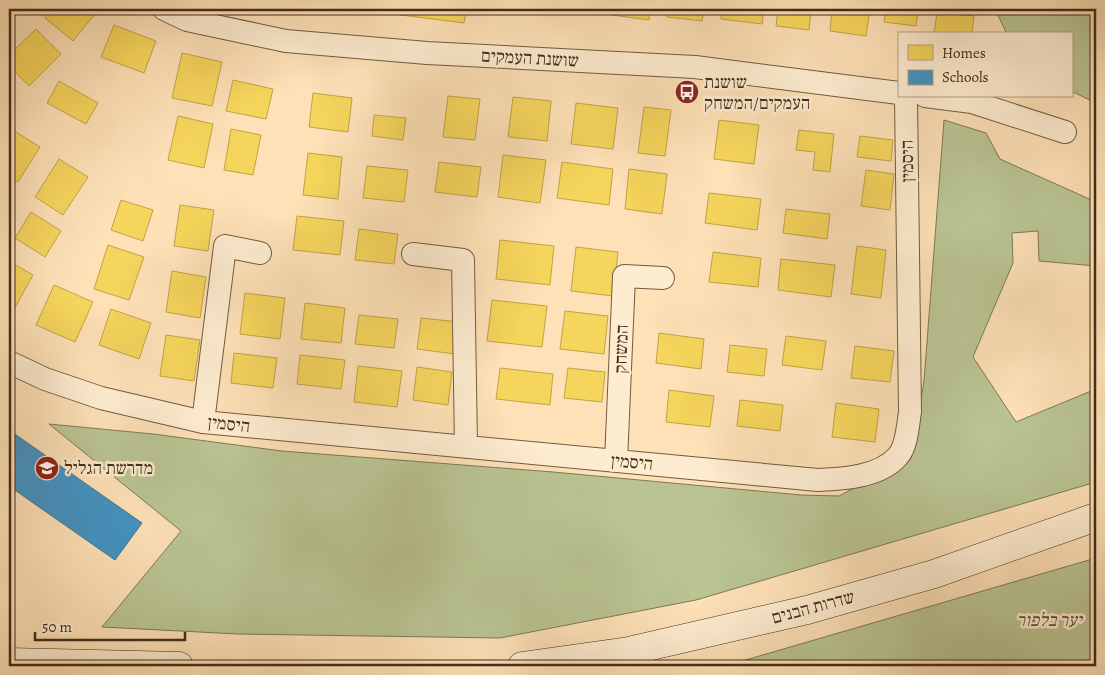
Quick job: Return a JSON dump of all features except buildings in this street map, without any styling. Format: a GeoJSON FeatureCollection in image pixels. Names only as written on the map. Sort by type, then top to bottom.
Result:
{"type":"FeatureCollection","features":[{"type":"Feature","properties":{"kind":"main road","name":"שדרות הבנים"},"geometry":{"type":"LineString","coordinates":[[522,666],[629,651],[807,610],[934,574],[1096,517]]}},
{"type":"Feature","properties":{"kind":"main road"},"geometry":{"type":"LineString","coordinates":[[9,662],[179,666]]}},
{"type":"Feature","properties":{"kind":"street","name":"שושנת העמקים"},"geometry":{"type":"LineString","coordinates":[[164,9],[187,20],[286,41],[427,53],[695,67],[898,93]]}},
{"type":"Feature","properties":{"kind":"street","name":"היסמין"},"geometry":{"type":"LineString","coordinates":[[9,362],[45,379],[101,398],[203,422],[818,480],[845,479],[872,473],[898,456],[906,435],[910,412],[906,98]]}},
{"type":"Feature","properties":{"kind":"street"},"geometry":{"type":"LineString","coordinates":[[941,98],[972,102],[1065,132]]}},
{"type":"Feature","properties":{"kind":"street"},"geometry":{"type":"LineString","coordinates":[[203,422],[225,246],[260,252]]}},
{"type":"Feature","properties":{"kind":"street"},"geometry":{"type":"LineString","coordinates":[[413,254],[462,260],[466,447]]}},
{"type":"Feature","properties":{"kind":"street","name":"המשחק"},"geometry":{"type":"LineString","coordinates":[[616,461],[624,276],[663,278]]}},
{"type":"Feature","properties":{"kind":"green space"},"geometry":{"type":"Polygon","coordinates":[[[995,9],[1096,9],[1096,103],[1072,91],[1072,32],[1006,32],[995,9]]]}},
{"type":"Feature","properties":{"kind":"green space"},"geometry":{"type":"Polygon","coordinates":[[[944,120],[986,133],[1000,159],[1096,202],[1096,266],[1039,261],[1038,231],[1012,233],[1013,263],[973,357],[1016,422],[1096,389],[1096,482],[696,600],[500,638],[238,634],[102,627],[181,531],[49,424],[153,434],[282,451],[553,472],[801,495],[839,496],[911,458],[924,381],[944,120]]]}},
{"type":"Feature","properties":{"kind":"green space","name":"יער בלפור"},"geometry":{"type":"Polygon","coordinates":[[[1096,558],[1096,666],[725,666],[1096,558]]]}},
{"type":"Feature","properties":{"kind":"place","name":"שושנת העמקים/המשחק"},"geometry":{"type":"Point","coordinates":[687,92]}},
{"type":"Feature","properties":{"kind":"place","name":"מדרשת הגליל"},"geometry":{"type":"Point","coordinates":[47,468]}}]}
